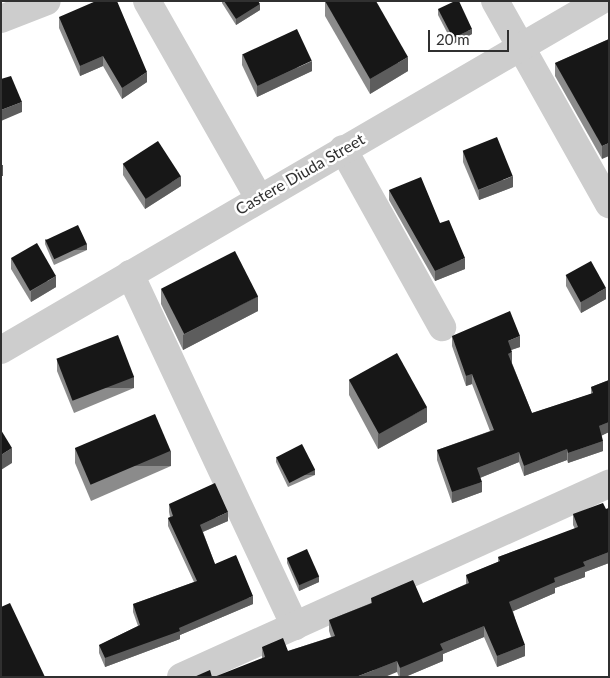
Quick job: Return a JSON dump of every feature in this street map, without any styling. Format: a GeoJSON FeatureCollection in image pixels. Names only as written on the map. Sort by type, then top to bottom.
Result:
{"type":"FeatureCollection","features":[{"type":"Feature","properties":{"kind":"street"},"geometry":{"type":"LineString","coordinates":[[1,19],[47,1]]}},
{"type":"Feature","properties":{"kind":"street"},"geometry":{"type":"LineString","coordinates":[[147,1],[259,198]]}},
{"type":"Feature","properties":{"kind":"street"},"geometry":{"type":"LineString","coordinates":[[495,1],[609,204]]}},
{"type":"Feature","properties":{"kind":"street","name":"Castere Diuda Street"},"geometry":{"type":"LineString","coordinates":[[1,350],[600,1]]}},
{"type":"Feature","properties":{"kind":"street"},"geometry":{"type":"LineString","coordinates":[[343,150],[442,327]]}},
{"type":"Feature","properties":{"kind":"street"},"geometry":{"type":"LineString","coordinates":[[130,274],[295,626]]}},
{"type":"Feature","properties":{"kind":"street"},"geometry":{"type":"LineString","coordinates":[[181,677],[609,484]]}},
{"type":"Feature","properties":{"kind":"building"},"geometry":{"type":"Polygon","coordinates":[[[96,1],[117,1],[147,72],[122,88],[103,56],[80,66],[59,17],[96,1]]]}},
{"type":"Feature","properties":{"kind":"building"},"geometry":{"type":"Polygon","coordinates":[[[224,1],[258,1],[260,4],[236,19],[224,1]]]}},
{"type":"Feature","properties":{"kind":"building"},"geometry":{"type":"Polygon","coordinates":[[[325,1],[376,1],[408,57],[370,79],[325,1]]]}},
{"type":"Feature","properties":{"kind":"building"},"geometry":{"type":"Polygon","coordinates":[[[459,1],[472,29],[453,38],[438,9],[459,1]]]}},
{"type":"Feature","properties":{"kind":"building"},"geometry":{"type":"Polygon","coordinates":[[[297,29],[312,61],[257,86],[243,54],[297,29]]]}},
{"type":"Feature","properties":{"kind":"building"},"geometry":{"type":"Polygon","coordinates":[[[609,39],[609,143],[602,146],[555,63],[609,39]]]}},
{"type":"Feature","properties":{"kind":"building"},"geometry":{"type":"Polygon","coordinates":[[[11,76],[22,102],[1,110],[1,79],[11,76]]]}},
{"type":"Feature","properties":{"kind":"building"},"geometry":{"type":"Polygon","coordinates":[[[497,137],[513,176],[478,190],[463,151],[497,137]]]}},
{"type":"Feature","properties":{"kind":"building"},"geometry":{"type":"Polygon","coordinates":[[[158,141],[181,176],[146,199],[123,164],[158,141]]]}},
{"type":"Feature","properties":{"kind":"building"},"geometry":{"type":"Polygon","coordinates":[[[421,177],[440,223],[449,220],[465,258],[435,271],[389,190],[421,177]]]}},
{"type":"Feature","properties":{"kind":"building"},"geometry":{"type":"Polygon","coordinates":[[[78,225],[87,244],[54,259],[45,240],[78,225]]]}},
{"type":"Feature","properties":{"kind":"building"},"geometry":{"type":"Polygon","coordinates":[[[37,243],[56,276],[30,291],[11,258],[37,243]]]}},
{"type":"Feature","properties":{"kind":"building"},"geometry":{"type":"Polygon","coordinates":[[[235,251],[258,296],[184,334],[161,289],[235,251]]]}},
{"type":"Feature","properties":{"kind":"building"},"geometry":{"type":"Polygon","coordinates":[[[591,261],[606,288],[581,302],[566,275],[591,261]]]}},
{"type":"Feature","properties":{"kind":"building"},"geometry":{"type":"Polygon","coordinates":[[[510,311],[520,336],[508,341],[512,352],[508,354],[532,413],[593,393],[591,387],[609,380],[609,422],[599,426],[603,441],[568,453],[567,449],[524,466],[519,452],[477,468],[482,482],[452,492],[437,450],[494,430],[472,374],[466,376],[452,336],[510,311]]]}},
{"type":"Feature","properties":{"kind":"building"},"geometry":{"type":"Polygon","coordinates":[[[118,335],[134,377],[73,401],[56,359],[118,335]]]}},
{"type":"Feature","properties":{"kind":"building"},"geometry":{"type":"Polygon","coordinates":[[[397,353],[427,407],[379,434],[349,380],[397,353]]]}},
{"type":"Feature","properties":{"kind":"building"},"geometry":{"type":"Polygon","coordinates":[[[155,414],[171,451],[91,485],[75,448],[155,414]]]}},
{"type":"Feature","properties":{"kind":"building"},"geometry":{"type":"Polygon","coordinates":[[[1,430],[12,448],[1,455],[1,430]]]}},
{"type":"Feature","properties":{"kind":"building"},"geometry":{"type":"Polygon","coordinates":[[[302,444],[315,470],[289,483],[276,457],[302,444]]]}},
{"type":"Feature","properties":{"kind":"building"},"geometry":{"type":"Polygon","coordinates":[[[215,483],[228,512],[200,525],[215,564],[236,555],[253,596],[179,628],[180,631],[105,658],[99,645],[140,625],[133,604],[197,581],[168,518],[173,516],[169,504],[215,483]]]}},
{"type":"Feature","properties":{"kind":"building"},"geometry":{"type":"Polygon","coordinates":[[[603,503],[606,509],[609,508],[609,552],[583,562],[585,566],[554,578],[555,582],[509,602],[525,645],[497,656],[484,626],[440,644],[443,650],[400,668],[397,661],[356,677],[214,677],[265,657],[262,647],[283,638],[288,651],[335,636],[329,620],[372,603],[371,598],[413,580],[423,603],[469,583],[466,575],[500,561],[498,557],[578,527],[573,514],[603,503]]]}},
{"type":"Feature","properties":{"kind":"building"},"geometry":{"type":"Polygon","coordinates":[[[307,549],[319,576],[299,585],[287,558],[307,549]]]}},
{"type":"Feature","properties":{"kind":"building"},"geometry":{"type":"Polygon","coordinates":[[[10,603],[45,677],[2,677],[1,675],[1,607],[10,603]]]}},
{"type":"Feature","properties":{"kind":"building"},"geometry":{"type":"Polygon","coordinates":[[[210,670],[212,677],[194,677],[210,670]]]}}]}
